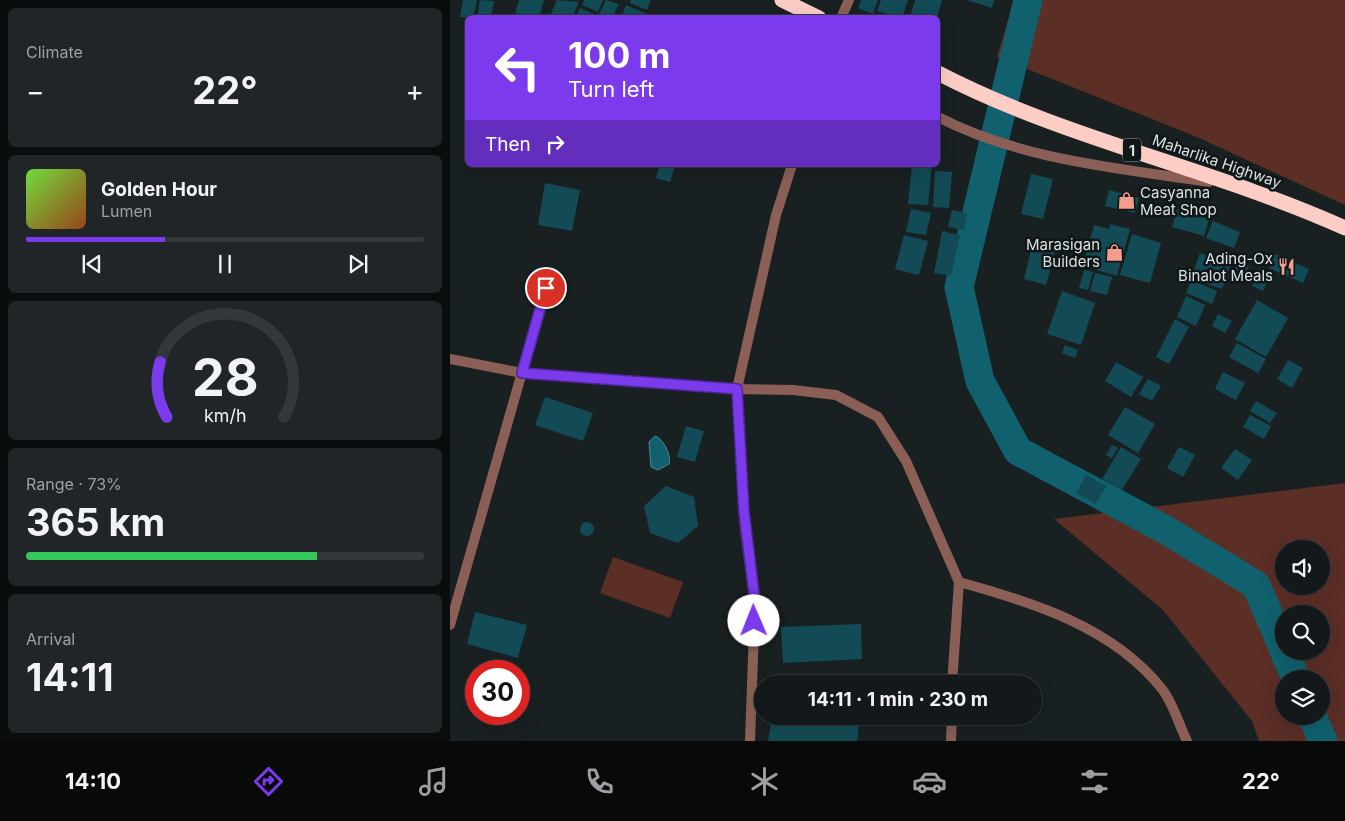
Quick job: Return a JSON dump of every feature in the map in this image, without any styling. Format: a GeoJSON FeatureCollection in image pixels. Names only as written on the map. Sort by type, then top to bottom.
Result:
{"type":"FeatureCollection","features":[{"type":"Feature","properties":{"kind":"highway"},"geometry":{"type":"LineString","coordinates":[[793,8],[810,15]]}},
{"type":"Feature","properties":{"kind":"highway","name":"Maharlika Highway"},"geometry":{"type":"LineString","coordinates":[[940,74],[973,91],[1022,111],[1242,186],[1345,228]]}},
{"type":"Feature","properties":{"kind":"street"},"geometry":{"type":"LineString","coordinates":[[842,15],[849,0]]}},
{"type":"Feature","properties":{"kind":"street"},"geometry":{"type":"LineString","coordinates":[[940,118],[961,129],[1023,150],[1108,166],[1242,186]]}},
{"type":"Feature","properties":{"kind":"street"},"geometry":{"type":"LineString","coordinates":[[750,741],[755,602],[745,529],[737,389],[776,215],[791,167]]}},
{"type":"Feature","properties":{"kind":"street"},"geometry":{"type":"LineString","coordinates":[[450,625],[546,288]]}},
{"type":"Feature","properties":{"kind":"street"},"geometry":{"type":"LineString","coordinates":[[450,359],[522,373],[737,389],[793,390],[836,395],[878,417],[906,461],[959,582],[953,675]]}},
{"type":"Feature","properties":{"kind":"street"},"geometry":{"type":"LineString","coordinates":[[959,582],[1018,598],[1065,618],[1118,647],[1162,690],[1187,741]]}},
{"type":"Feature","properties":{"kind":"street"},"geometry":{"type":"LineString","coordinates":[[951,741],[952,725]]}},
{"type":"Feature","properties":{"kind":"shaded area"},"geometry":{"type":"Polygon","coordinates":[[[1014,0],[1345,0],[1345,205],[1197,137],[997,57],[1014,0]]]}},
{"type":"Feature","properties":{"kind":"shaded area"},"geometry":{"type":"Polygon","coordinates":[[[1345,483],[1345,741],[1259,741],[1252,721],[1163,610],[1054,519],[1345,483]]]}},
{"type":"Feature","properties":{"kind":"shaded area"},"geometry":{"type":"Polygon","coordinates":[[[613,557],[683,582],[670,618],[600,593],[613,557]]]}},
{"type":"Feature","properties":{"kind":"water"},"geometry":{"type":"Polygon","coordinates":[[[655,436],[664,444],[670,461],[669,464],[658,470],[651,467],[649,442],[655,436]]]}},
{"type":"Feature","properties":{"kind":"building"},"geometry":{"type":"Polygon","coordinates":[[[463,0],[477,0],[474,15],[460,17],[463,0]]]}},
{"type":"Feature","properties":{"kind":"building"},"geometry":{"type":"Polygon","coordinates":[[[480,0],[494,1],[492,15],[478,15],[480,0]]]}},
{"type":"Feature","properties":{"kind":"building"},"geometry":{"type":"Polygon","coordinates":[[[519,0],[544,0],[540,15],[515,13],[519,0]]]}},
{"type":"Feature","properties":{"kind":"building"},"geometry":{"type":"Polygon","coordinates":[[[557,0],[579,2],[573,15],[550,15],[557,0]]]}},
{"type":"Feature","properties":{"kind":"building"},"geometry":{"type":"Polygon","coordinates":[[[584,0],[603,0],[598,12],[582,5],[584,0]]]}},
{"type":"Feature","properties":{"kind":"building"},"geometry":{"type":"Polygon","coordinates":[[[606,0],[619,4],[614,15],[598,15],[606,0]]]}},
{"type":"Feature","properties":{"kind":"building"},"geometry":{"type":"Polygon","coordinates":[[[631,0],[651,0],[647,10],[630,3],[631,0]]]}},
{"type":"Feature","properties":{"kind":"building"},"geometry":{"type":"Polygon","coordinates":[[[861,0],[878,0],[873,14],[858,8],[861,0]]]}},
{"type":"Feature","properties":{"kind":"building"},"geometry":{"type":"Polygon","coordinates":[[[881,0],[908,0],[903,15],[891,15],[877,11],[881,0]]]}},
{"type":"Feature","properties":{"kind":"building"},"geometry":{"type":"Polygon","coordinates":[[[915,0],[942,0],[938,15],[911,15],[915,0]]]}},
{"type":"Feature","properties":{"kind":"building"},"geometry":{"type":"Polygon","coordinates":[[[967,0],[994,0],[992,8],[967,0]]]}},
{"type":"Feature","properties":{"kind":"building"},"geometry":{"type":"Polygon","coordinates":[[[626,5],[647,14],[646,15],[622,15],[626,5]]]}},
{"type":"Feature","properties":{"kind":"building"},"geometry":{"type":"Polygon","coordinates":[[[580,8],[594,14],[594,15],[577,15],[580,8]]]}},
{"type":"Feature","properties":{"kind":"building"},"geometry":{"type":"Polygon","coordinates":[[[659,167],[674,167],[670,182],[656,178],[659,167]]]}},
{"type":"Feature","properties":{"kind":"building"},"geometry":{"type":"Polygon","coordinates":[[[912,167],[932,167],[928,205],[908,204],[912,167]]]}},
{"type":"Feature","properties":{"kind":"building"},"geometry":{"type":"Polygon","coordinates":[[[935,171],[952,172],[949,208],[933,207],[935,171]]]}},
{"type":"Feature","properties":{"kind":"building"},"geometry":{"type":"Polygon","coordinates":[[[1031,174],[1053,179],[1043,219],[1021,214],[1031,174]]]}},
{"type":"Feature","properties":{"kind":"building"},"geometry":{"type":"Polygon","coordinates":[[[545,183],[580,190],[572,231],[538,225],[545,183]]]}},
{"type":"Feature","properties":{"kind":"building"},"geometry":{"type":"Polygon","coordinates":[[[1109,190],[1139,198],[1135,213],[1105,206],[1109,190]]]}},
{"type":"Feature","properties":{"kind":"building"},"geometry":{"type":"Polygon","coordinates":[[[911,209],[931,213],[926,235],[906,232],[911,209]]]}},
{"type":"Feature","properties":{"kind":"building"},"geometry":{"type":"Polygon","coordinates":[[[1177,209],[1209,219],[1204,236],[1172,227],[1177,209]]]}},
{"type":"Feature","properties":{"kind":"building"},"geometry":{"type":"Polygon","coordinates":[[[952,210],[967,213],[964,230],[948,227],[952,210]]]}},
{"type":"Feature","properties":{"kind":"building"},"geometry":{"type":"Polygon","coordinates":[[[1213,221],[1240,232],[1234,248],[1206,238],[1213,221]]]}},
{"type":"Feature","properties":{"kind":"building"},"geometry":{"type":"Polygon","coordinates":[[[1110,224],[1130,229],[1117,276],[1083,266],[1094,225],[1109,229],[1110,224]]]}},
{"type":"Feature","properties":{"kind":"building"},"geometry":{"type":"Polygon","coordinates":[[[942,231],[960,235],[951,276],[934,273],[942,231]]]}},
{"type":"Feature","properties":{"kind":"building"},"geometry":{"type":"Polygon","coordinates":[[[1132,234],[1161,243],[1150,283],[1120,275],[1132,234]]]}},
{"type":"Feature","properties":{"kind":"building"},"geometry":{"type":"Polygon","coordinates":[[[904,235],[928,241],[919,275],[895,269],[904,235]]]}},
{"type":"Feature","properties":{"kind":"building"},"geometry":{"type":"Polygon","coordinates":[[[1032,246],[1055,251],[1046,285],[1024,279],[1032,246]]]}},
{"type":"Feature","properties":{"kind":"building"},"geometry":{"type":"Polygon","coordinates":[[[1200,253],[1231,265],[1222,289],[1191,278],[1200,253]]]}},
{"type":"Feature","properties":{"kind":"building"},"geometry":{"type":"Polygon","coordinates":[[[1275,254],[1309,269],[1303,283],[1269,268],[1275,254]]]}},
{"type":"Feature","properties":{"kind":"building"},"geometry":{"type":"Polygon","coordinates":[[[1238,261],[1249,266],[1243,280],[1232,275],[1238,261]]]}},
{"type":"Feature","properties":{"kind":"building"},"geometry":{"type":"Polygon","coordinates":[[[1260,268],[1271,273],[1263,291],[1252,286],[1260,268]]]}},
{"type":"Feature","properties":{"kind":"building"},"geometry":{"type":"Polygon","coordinates":[[[1084,270],[1093,272],[1088,290],[1079,288],[1084,270]]]}},
{"type":"Feature","properties":{"kind":"building"},"geometry":{"type":"Polygon","coordinates":[[[1095,273],[1112,277],[1107,295],[1090,291],[1095,273]]]}},
{"type":"Feature","properties":{"kind":"building"},"geometry":{"type":"Polygon","coordinates":[[[1191,280],[1217,291],[1212,304],[1186,293],[1191,280]]]}},
{"type":"Feature","properties":{"kind":"building"},"geometry":{"type":"Polygon","coordinates":[[[1062,291],[1095,303],[1081,345],[1047,334],[1062,291]]]}},
{"type":"Feature","properties":{"kind":"building"},"geometry":{"type":"Polygon","coordinates":[[[1186,296],[1205,305],[1196,326],[1177,317],[1186,296]]]}},
{"type":"Feature","properties":{"kind":"building"},"geometry":{"type":"Polygon","coordinates":[[[1257,300],[1288,318],[1266,357],[1235,339],[1257,300]]]}},
{"type":"Feature","properties":{"kind":"building"},"geometry":{"type":"Polygon","coordinates":[[[1218,314],[1232,321],[1225,333],[1212,326],[1218,314]]]}},
{"type":"Feature","properties":{"kind":"building"},"geometry":{"type":"Polygon","coordinates":[[[1175,319],[1189,327],[1169,364],[1156,357],[1175,319]]]}},
{"type":"Feature","properties":{"kind":"building"},"geometry":{"type":"Polygon","coordinates":[[[1237,343],[1266,359],[1258,373],[1229,357],[1237,343]]]}},
{"type":"Feature","properties":{"kind":"building"},"geometry":{"type":"Polygon","coordinates":[[[1065,345],[1078,350],[1075,358],[1062,353],[1065,345]]]}},
{"type":"Feature","properties":{"kind":"building"},"geometry":{"type":"Polygon","coordinates":[[[1288,360],[1303,368],[1292,388],[1277,379],[1288,360]]]}},
{"type":"Feature","properties":{"kind":"building"},"geometry":{"type":"Polygon","coordinates":[[[1116,362],[1143,377],[1131,397],[1105,381],[1116,362]]]}},
{"type":"Feature","properties":{"kind":"building"},"geometry":{"type":"Polygon","coordinates":[[[1223,372],[1245,383],[1236,400],[1215,389],[1223,372]]]}},
{"type":"Feature","properties":{"kind":"building"},"geometry":{"type":"Polygon","coordinates":[[[1148,379],[1161,386],[1152,401],[1139,394],[1148,379]]]}},
{"type":"Feature","properties":{"kind":"building"},"geometry":{"type":"Polygon","coordinates":[[[545,397],[593,413],[583,441],[535,425],[545,397]]]}},
{"type":"Feature","properties":{"kind":"building"},"geometry":{"type":"Polygon","coordinates":[[[1256,401],[1277,413],[1270,423],[1250,411],[1256,401]]]}},
{"type":"Feature","properties":{"kind":"building"},"geometry":{"type":"Polygon","coordinates":[[[1125,407],[1155,424],[1138,453],[1108,435],[1125,407]]]}},
{"type":"Feature","properties":{"kind":"building"},"geometry":{"type":"Polygon","coordinates":[[[1250,415],[1271,426],[1264,439],[1243,427],[1250,415]]]}},
{"type":"Feature","properties":{"kind":"building"},"geometry":{"type":"Polygon","coordinates":[[[686,426],[704,431],[695,462],[677,457],[686,426]]]}},
{"type":"Feature","properties":{"kind":"building"},"geometry":{"type":"Polygon","coordinates":[[[1112,445],[1118,448],[1112,458],[1106,455],[1112,445]]]}},
{"type":"Feature","properties":{"kind":"building"},"geometry":{"type":"Polygon","coordinates":[[[1121,447],[1141,459],[1122,490],[1102,479],[1121,447]]]}},
{"type":"Feature","properties":{"kind":"building"},"geometry":{"type":"Polygon","coordinates":[[[1179,447],[1195,455],[1183,477],[1167,468],[1179,447]]]}},
{"type":"Feature","properties":{"kind":"building"},"geometry":{"type":"Polygon","coordinates":[[[1235,449],[1252,460],[1238,480],[1221,468],[1235,449]]]}},
{"type":"Feature","properties":{"kind":"building"},"geometry":{"type":"Polygon","coordinates":[[[1086,475],[1106,486],[1096,504],[1076,493],[1086,475]]]}},
{"type":"Feature","properties":{"kind":"building"},"geometry":{"type":"Polygon","coordinates":[[[666,486],[694,497],[698,526],[678,543],[650,533],[644,506],[666,486]]]}},
{"type":"Feature","properties":{"kind":"building"},"geometry":{"type":"Polygon","coordinates":[[[587,522],[592,524],[594,529],[592,534],[587,536],[582,534],[580,529],[582,524],[587,522]]]}},
{"type":"Feature","properties":{"kind":"building"},"geometry":{"type":"Polygon","coordinates":[[[475,612],[527,625],[518,658],[467,644],[475,612]]]}},
{"type":"Feature","properties":{"kind":"building"},"geometry":{"type":"Polygon","coordinates":[[[861,624],[862,659],[783,663],[781,627],[861,624]]]}},
{"type":"Feature","properties":{"kind":"building"},"geometry":{"type":"Polygon","coordinates":[[[771,725],[859,725],[857,741],[768,741],[771,725]]]}},
{"type":"Feature","properties":{"kind":"waterway"},"geometry":{"type":"LineString","coordinates":[[1028,0],[959,287],[980,381],[1018,451],[1166,530],[1256,585],[1275,629]]}},
{"type":"Feature","properties":{"kind":"waterway"},"geometry":{"type":"LineString","coordinates":[[1288,660],[1292,670]]}},
{"type":"Feature","properties":{"kind":"waterway"},"geometry":{"type":"LineString","coordinates":[[1316,725],[1323,741]]}},
{"type":"Feature","properties":{"kind":"place","name":"Casyanna Meat Shop"},"geometry":{"type":"Point","coordinates":[1126,201]}},
{"type":"Feature","properties":{"kind":"place","name":"Marasigan Builders"},"geometry":{"type":"Point","coordinates":[1114,253]}},
{"type":"Feature","properties":{"kind":"place","name":"Ading-Ox Binalot Meals"},"geometry":{"type":"Point","coordinates":[1287,267]}},
{"type":"Feature","properties":{"kind":"route"},"geometry":{"type":"LineString","coordinates":[[546,288],[522,373],[737,389],[745,529],[755,602],[754,621]]}}]}
